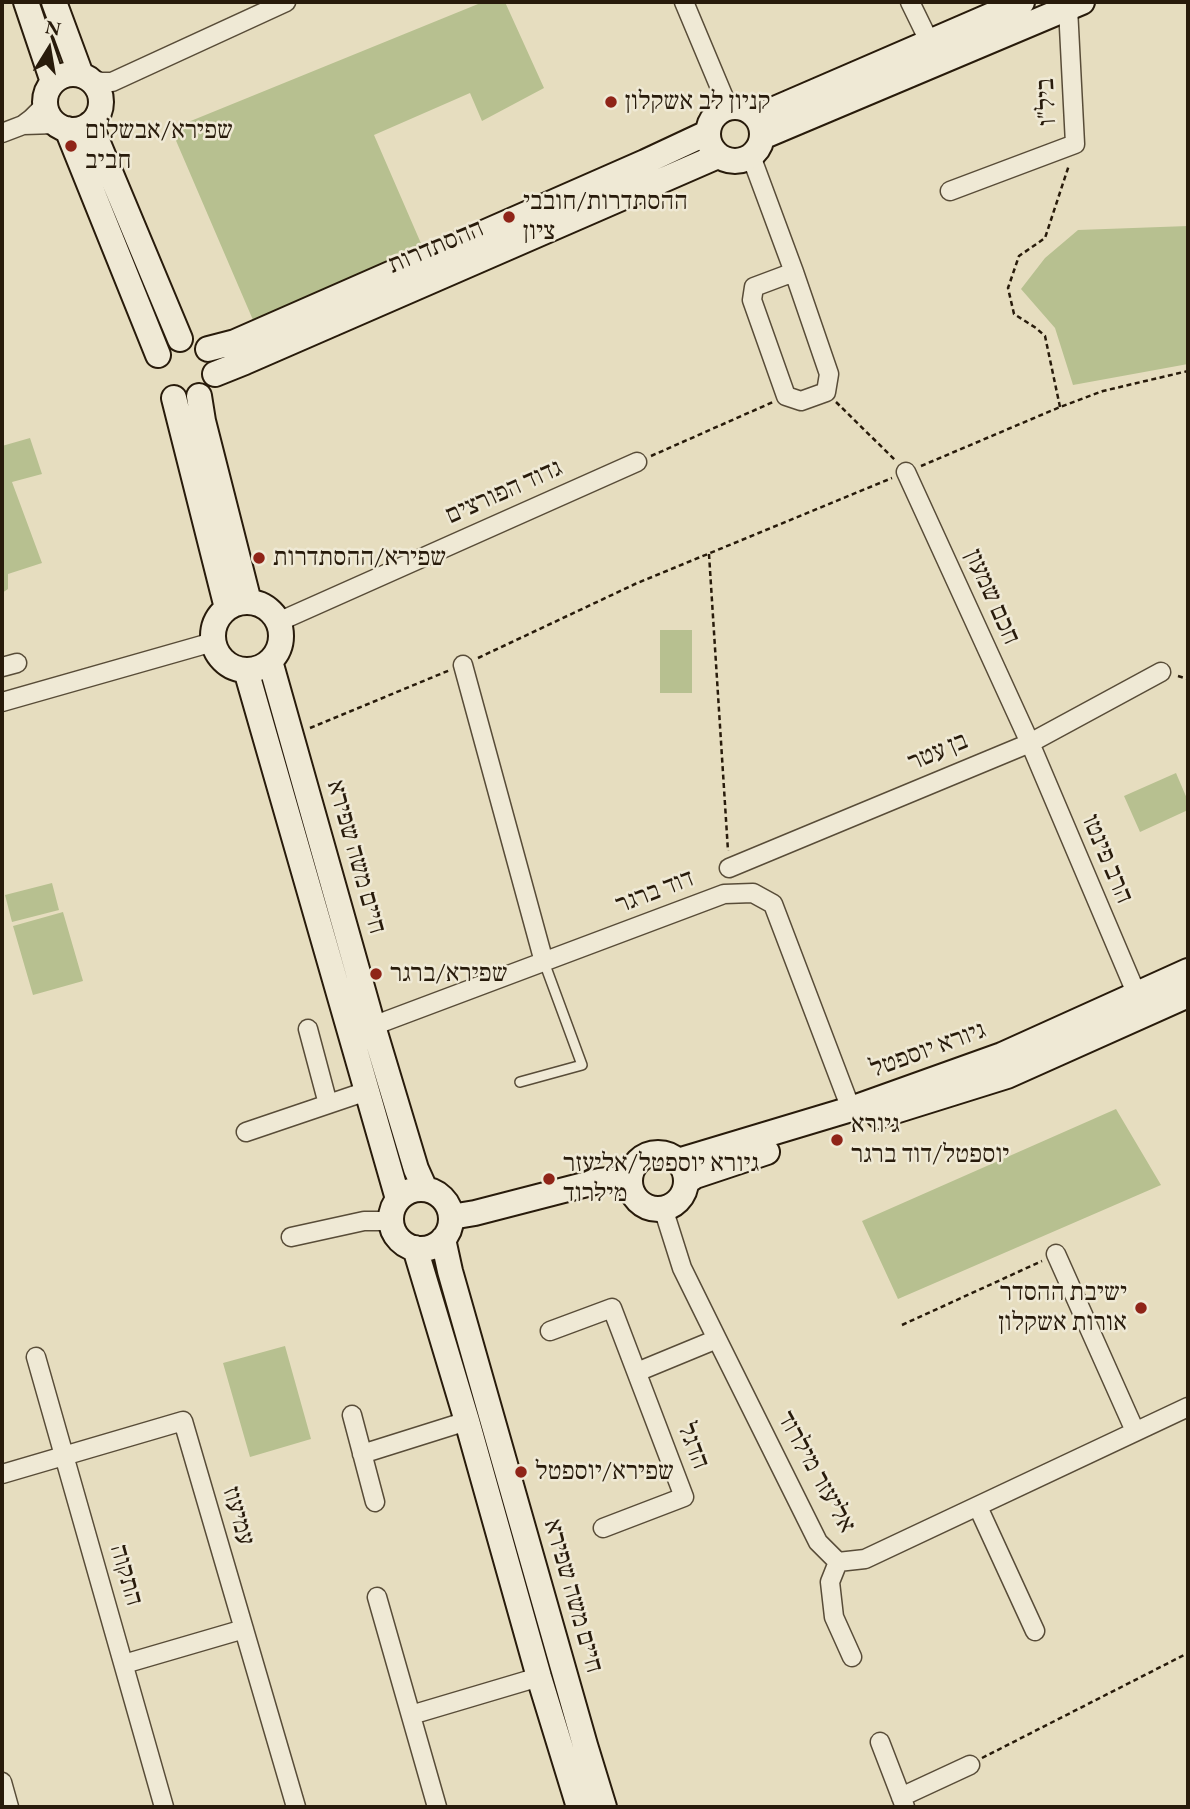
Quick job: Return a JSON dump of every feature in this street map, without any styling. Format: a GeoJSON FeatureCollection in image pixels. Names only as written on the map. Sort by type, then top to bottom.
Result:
{"type":"FeatureCollection","features":[{"type":"Feature","properties":{"kind":"street"},"geometry":{"type":"LineString","coordinates":[[26,2],[53,82]]}},
{"type":"Feature","properties":{"kind":"street"},"geometry":{"type":"LineString","coordinates":[[2,133],[32,120],[65,121],[96,117],[100,109],[96,84],[54,2]]}},
{"type":"Feature","properties":{"kind":"street"},"geometry":{"type":"LineString","coordinates":[[180,339],[65,121],[46,92],[53,82],[66,75],[96,84],[286,2]]}},
{"type":"Feature","properties":{"kind":"street"},"geometry":{"type":"LineString","coordinates":[[684,2],[728,107]]}},
{"type":"Feature","properties":{"kind":"street"},"geometry":{"type":"LineString","coordinates":[[910,2],[929,41]]}},
{"type":"Feature","properties":{"kind":"street"},"geometry":{"type":"LineString","coordinates":[[794,272],[754,287],[752,300],[786,396],[801,401],[826,392],[829,374],[794,272],[756,137],[750,111],[728,107],[711,119],[707,133],[712,149],[726,160],[743,160],[756,137],[929,41],[1022,2]]}},
{"type":"Feature","properties":{"kind":"street"},"geometry":{"type":"LineString","coordinates":[[756,137],[1075,5]]}},
{"type":"Feature","properties":{"kind":"street","name":"ביל\"ו"},"geometry":{"type":"LineString","coordinates":[[950,191],[1076,144],[1075,5]]}},
{"type":"Feature","properties":{"kind":"street"},"geometry":{"type":"LineString","coordinates":[[65,121],[169,382],[238,605]]}},
{"type":"Feature","properties":{"kind":"street","name":"ההסתדרות"},"geometry":{"type":"LineString","coordinates":[[208,349],[235,342],[707,133]]}},
{"type":"Feature","properties":{"kind":"street","name":"ההסתדרות"},"geometry":{"type":"LineString","coordinates":[[215,374],[718,156]]}},
{"type":"Feature","properties":{"kind":"street"},"geometry":{"type":"LineString","coordinates":[[180,339],[190,339],[208,349],[213,357],[215,374],[206,390],[169,382],[163,347],[180,339]]}},
{"type":"Feature","properties":{"kind":"street","name":"גדוד הפורצים"},"geometry":{"type":"LineString","coordinates":[[278,622],[637,462]]}},
{"type":"Feature","properties":{"kind":"street","name":"חכם שמעון"},"geometry":{"type":"LineString","coordinates":[[906,472],[1030,743]]}},
{"type":"Feature","properties":{"kind":"street"},"geometry":{"type":"LineString","coordinates":[[238,605],[266,608],[278,622],[280,643],[270,661],[259,668],[237,669],[221,659],[213,642],[212,632],[220,614],[238,605]]}},
{"type":"Feature","properties":{"kind":"street"},"geometry":{"type":"LineString","coordinates":[[2,702],[213,642]]}},
{"type":"Feature","properties":{"kind":"street","name":"חיים משה שפירא"},"geometry":{"type":"LineString","coordinates":[[270,661],[291,736],[362,1030],[367,1091],[395,1210]]}},
{"type":"Feature","properties":{"kind":"street"},"geometry":{"type":"LineString","coordinates":[[463,665],[544,962]]}},
{"type":"Feature","properties":{"kind":"street","name":"חיים משה שפירא"},"geometry":{"type":"LineString","coordinates":[[246,670],[362,1030],[425,1189]]}},
{"type":"Feature","properties":{"kind":"street","name":"בן עטר"},"geometry":{"type":"LineString","coordinates":[[729,868],[1030,743],[1161,672]]}},
{"type":"Feature","properties":{"kind":"street","name":"הרב פינטו"},"geometry":{"type":"LineString","coordinates":[[1030,743],[1137,995]]}},
{"type":"Feature","properties":{"kind":"street","name":"דוד ברגר"},"geometry":{"type":"LineString","coordinates":[[362,1030],[724,894],[753,893],[773,904],[851,1109]]}},
{"type":"Feature","properties":{"kind":"street","name":"גיורא יוספטל"},"geometry":{"type":"LineString","coordinates":[[682,1172],[1002,1055],[1188,971]]}},
{"type":"Feature","properties":{"kind":"street","name":"גיורא יוספטל"},"geometry":{"type":"LineString","coordinates":[[682,1172],[695,1176],[1007,1076],[1188,995]]}},
{"type":"Feature","properties":{"kind":"street"},"geometry":{"type":"LineString","coordinates":[[308,1029],[328,1104]]}},
{"type":"Feature","properties":{"kind":"street"},"geometry":{"type":"LineString","coordinates":[[246,1132],[367,1091]]}},
{"type":"Feature","properties":{"kind":"street"},"geometry":{"type":"LineString","coordinates":[[662,1153],[671,1156],[682,1172],[685,1189],[677,1202],[654,1209],[639,1202],[633,1195],[629,1178],[632,1169],[644,1156],[662,1153]]}},
{"type":"Feature","properties":{"kind":"street"},"geometry":{"type":"LineString","coordinates":[[395,1210],[396,1235],[415,1248],[430,1247],[447,1228],[475,1213],[599,1181],[629,1178]]}},
{"type":"Feature","properties":{"kind":"street"},"geometry":{"type":"LineString","coordinates":[[291,1237],[364,1221],[395,1210],[410,1191],[425,1189],[433,1191],[446,1201],[447,1228]]}},
{"type":"Feature","properties":{"kind":"street","name":"אליעזר מילרוד"},"geometry":{"type":"LineString","coordinates":[[663,1208],[682,1268],[717,1339],[818,1542],[838,1562],[865,1559],[1188,1407]]}},
{"type":"Feature","properties":{"kind":"street","name":"חיים משה שפירא"},"geometry":{"type":"LineString","coordinates":[[447,1228],[450,1271],[604,1807]]}},
{"type":"Feature","properties":{"kind":"street","name":"חיים משה שפירא"},"geometry":{"type":"LineString","coordinates":[[415,1248],[579,1807]]}},
{"type":"Feature","properties":{"kind":"street"},"geometry":{"type":"LineString","coordinates":[[1056,1255],[1135,1431]]}},
{"type":"Feature","properties":{"kind":"street","name":"הדגל"},"geometry":{"type":"LineString","coordinates":[[550,1331],[612,1308],[684,1497],[603,1528]]}},
{"type":"Feature","properties":{"kind":"street"},"geometry":{"type":"LineString","coordinates":[[636,1372],[717,1339]]}},
{"type":"Feature","properties":{"kind":"street","name":"התקוה"},"geometry":{"type":"LineString","coordinates":[[36,1357],[164,1807]]}},
{"type":"Feature","properties":{"kind":"street"},"geometry":{"type":"LineString","coordinates":[[352,1415],[375,1502]]}},
{"type":"Feature","properties":{"kind":"street","name":"עמיעוז"},"geometry":{"type":"LineString","coordinates":[[2,1474],[183,1421],[296,1807]]}},
{"type":"Feature","properties":{"kind":"street"},"geometry":{"type":"LineString","coordinates":[[362,1454],[467,1421]]}},
{"type":"Feature","properties":{"kind":"street"},"geometry":{"type":"LineString","coordinates":[[978,1507],[1035,1632]]}},
{"type":"Feature","properties":{"kind":"street"},"geometry":{"type":"LineString","coordinates":[[838,1562],[830,1582],[834,1617],[852,1657]]}},
{"type":"Feature","properties":{"kind":"street"},"geometry":{"type":"LineString","coordinates":[[377,1597],[437,1807]]}},
{"type":"Feature","properties":{"kind":"street"},"geometry":{"type":"LineString","coordinates":[[124,1664],[244,1629]]}},
{"type":"Feature","properties":{"kind":"street"},"geometry":{"type":"LineString","coordinates":[[411,1715],[539,1677]]}},
{"type":"Feature","properties":{"kind":"street"},"geometry":{"type":"LineString","coordinates":[[880,1742],[903,1802],[970,1765]]}},
{"type":"Feature","properties":{"kind":"street"},"geometry":{"type":"LineString","coordinates":[[2,1786],[9,1807]]}},
{"type":"Feature","properties":{"kind":"lane"},"geometry":{"type":"LineString","coordinates":[[520,1082],[582,1065],[544,962]]}},
{"type":"Feature","properties":{"kind":"path"},"geometry":{"type":"LineString","coordinates":[[1060,407],[1045,336],[1014,314],[1008,288],[1019,256],[1045,238],[1076,144]]}},
{"type":"Feature","properties":{"kind":"path"},"geometry":{"type":"LineString","coordinates":[[291,736],[463,665],[635,584],[1060,407],[1102,391],[1188,372]]}},
{"type":"Feature","properties":{"kind":"path"},"geometry":{"type":"LineString","coordinates":[[826,392],[906,472]]}},
{"type":"Feature","properties":{"kind":"path"},"geometry":{"type":"LineString","coordinates":[[637,462],[786,396]]}},
{"type":"Feature","properties":{"kind":"path"},"geometry":{"type":"LineString","coordinates":[[709,554],[729,868]]}},
{"type":"Feature","properties":{"kind":"path"},"geometry":{"type":"LineString","coordinates":[[902,1325],[1056,1255]]}},
{"type":"Feature","properties":{"kind":"path"},"geometry":{"type":"LineString","coordinates":[[970,1765],[1188,1653]]}},
{"type":"Feature","properties":{"kind":"green space"},"geometry":{"type":"Polygon","coordinates":[[[483,2],[505,2],[544,88],[482,121],[470,93],[374,135],[423,248],[253,320],[171,129],[483,2]]]}},
{"type":"Feature","properties":{"kind":"green space"},"geometry":{"type":"Polygon","coordinates":[[[1188,226],[1188,364],[1073,385],[1055,328],[1021,289],[1045,258],[1078,230],[1188,226]]]}},
{"type":"Feature","properties":{"kind":"green space"},"geometry":{"type":"Polygon","coordinates":[[[30,438],[42,474],[12,482],[42,563],[8,574],[8,589],[2,593],[2,446],[30,438]]]}},
{"type":"Feature","properties":{"kind":"green space"},"geometry":{"type":"Polygon","coordinates":[[[660,630],[692,630],[692,693],[660,693],[660,630]]]}},
{"type":"Feature","properties":{"kind":"green space"},"geometry":{"type":"Polygon","coordinates":[[[1176,773],[1188,801],[1188,810],[1140,832],[1124,796],[1176,773]]]}},
{"type":"Feature","properties":{"kind":"green space"},"geometry":{"type":"Polygon","coordinates":[[[52,883],[59,910],[12,922],[5,895],[52,883]]]}},
{"type":"Feature","properties":{"kind":"green space"},"geometry":{"type":"Polygon","coordinates":[[[63,912],[83,981],[33,995],[13,926],[63,912]]]}},
{"type":"Feature","properties":{"kind":"green space"},"geometry":{"type":"Polygon","coordinates":[[[1116,1109],[1161,1185],[898,1299],[862,1221],[1116,1109]]]}},
{"type":"Feature","properties":{"kind":"green space"},"geometry":{"type":"Polygon","coordinates":[[[285,1346],[311,1439],[250,1457],[223,1363],[285,1346]]]}},
{"type":"Feature","properties":{"kind":"place","name":"קניון לב אשקלון"},"geometry":{"type":"Point","coordinates":[611,102]}},
{"type":"Feature","properties":{"kind":"place","name":"שפירא/אבשלום חביב"},"geometry":{"type":"Point","coordinates":[71,146]}},
{"type":"Feature","properties":{"kind":"place","name":"ההסתדרות/חובבי ציון"},"geometry":{"type":"Point","coordinates":[509,217]}},
{"type":"Feature","properties":{"kind":"place","name":"שפירא/ההסתדרות"},"geometry":{"type":"Point","coordinates":[259,558]}},
{"type":"Feature","properties":{"kind":"place","name":"שפירא/ברגר"},"geometry":{"type":"Point","coordinates":[376,974]}},
{"type":"Feature","properties":{"kind":"place","name":"גיורא יוספטל/דוד ברגר"},"geometry":{"type":"Point","coordinates":[837,1140]}},
{"type":"Feature","properties":{"kind":"place","name":"גיורא יוספטל/אליעזר מילרוד"},"geometry":{"type":"Point","coordinates":[549,1179]}},
{"type":"Feature","properties":{"kind":"place","name":"ישיבת ההסדר אורות אשקלון"},"geometry":{"type":"Point","coordinates":[1141,1308]}},
{"type":"Feature","properties":{"kind":"place","name":"שפירא/יוספטל"},"geometry":{"type":"Point","coordinates":[521,1472]}}]}
